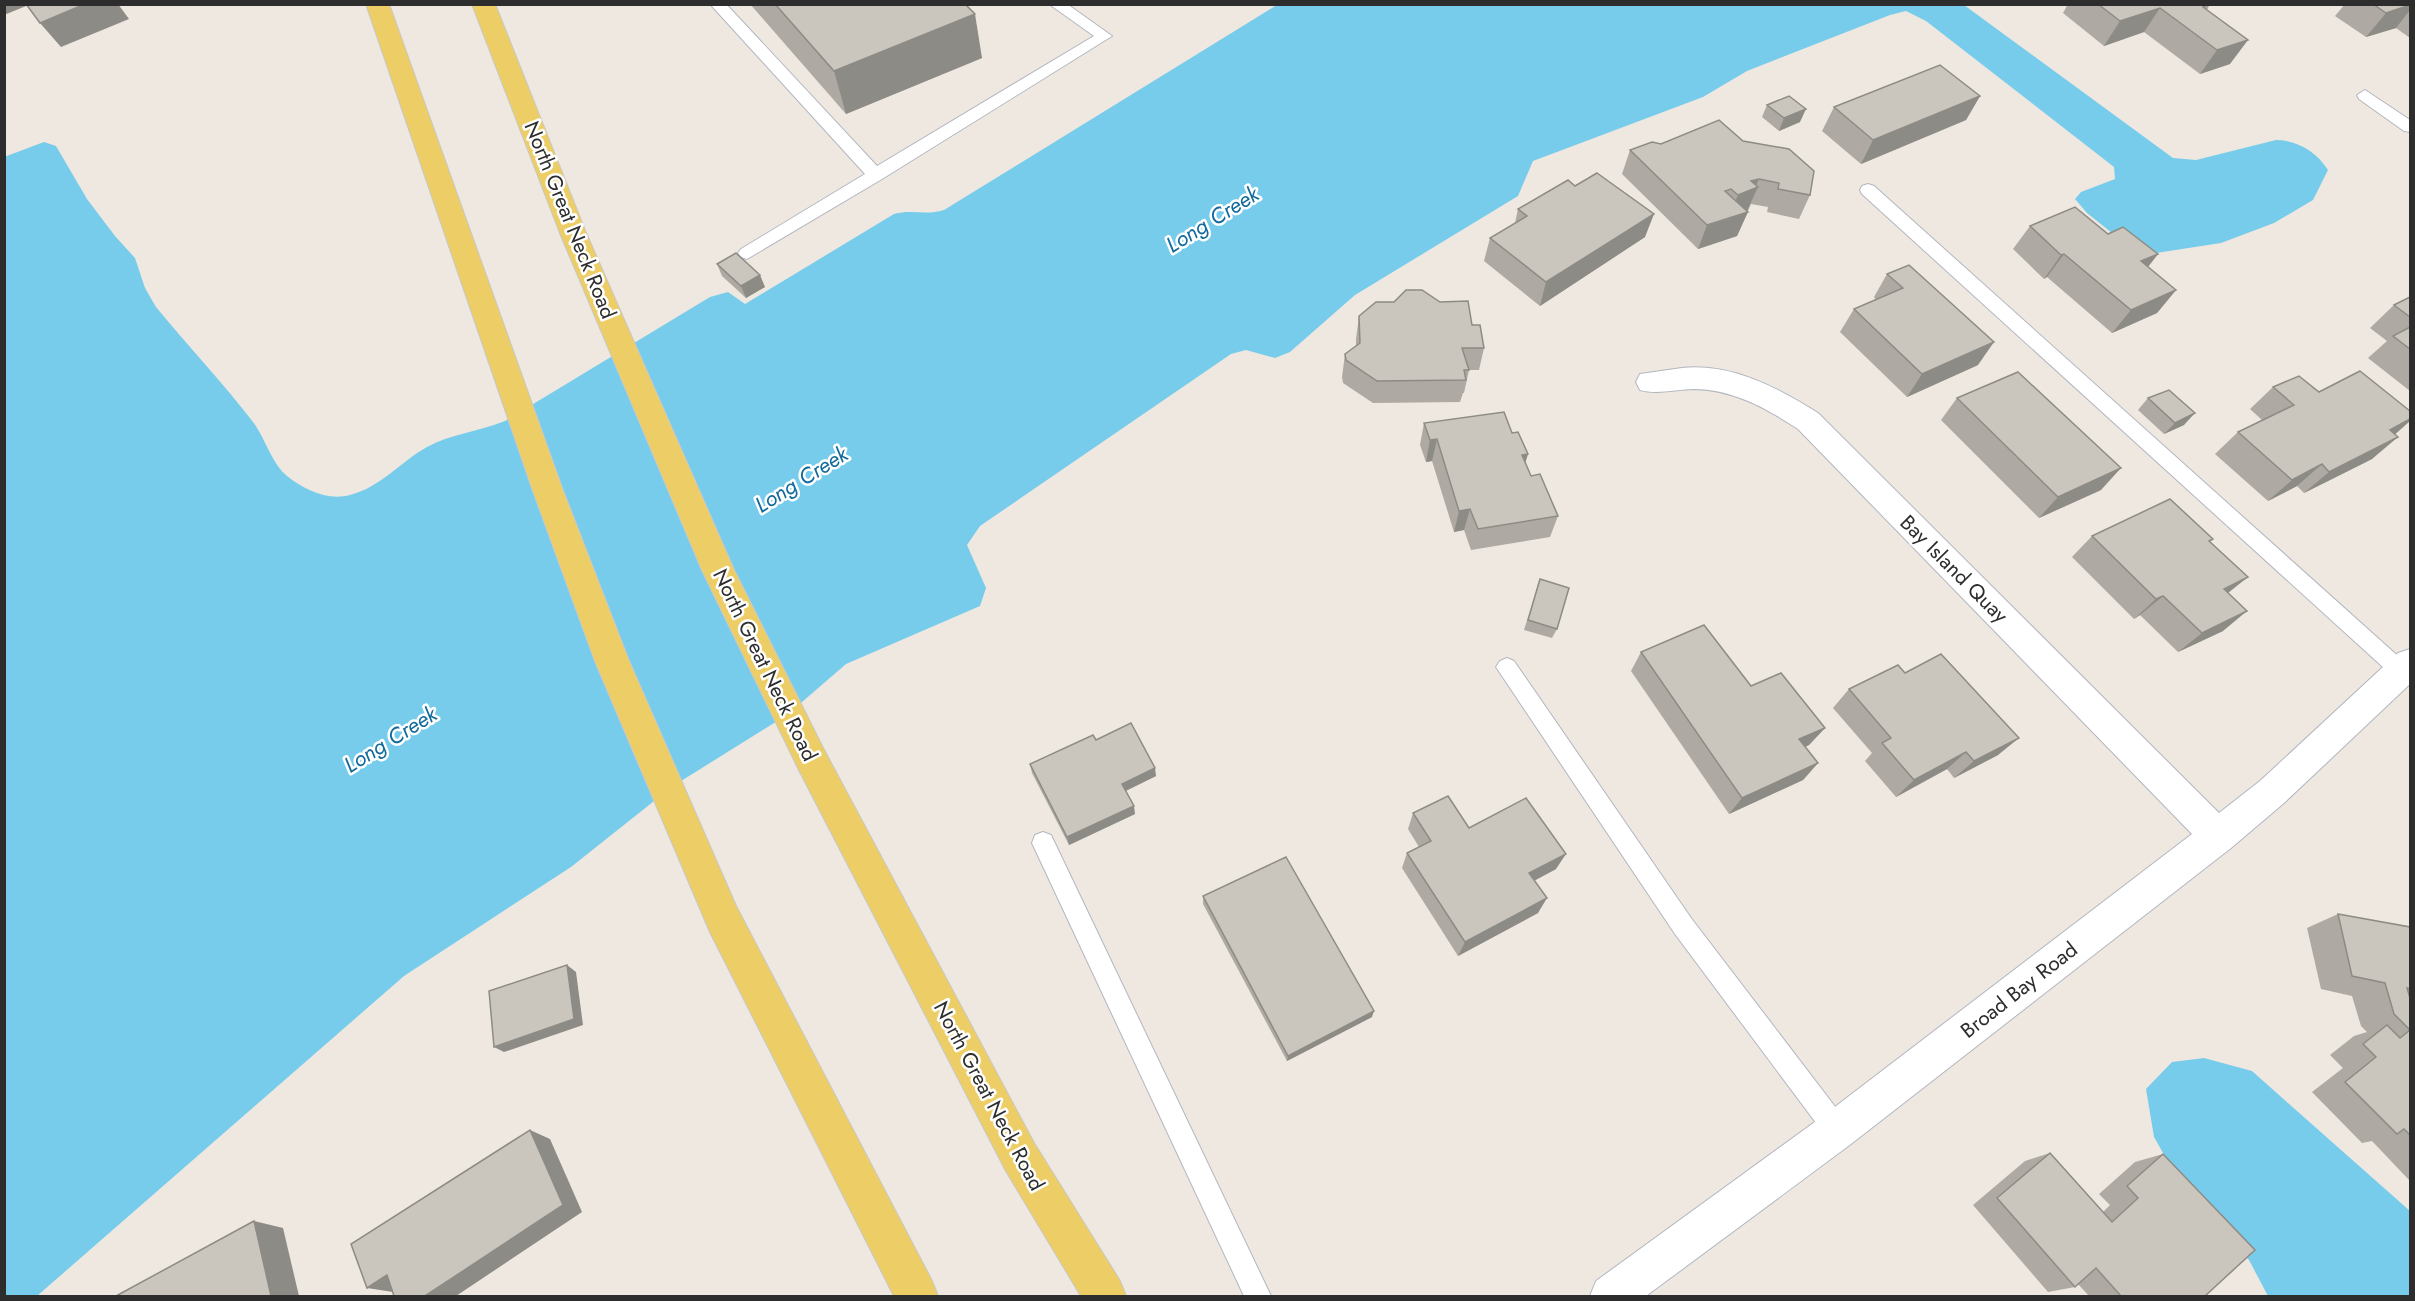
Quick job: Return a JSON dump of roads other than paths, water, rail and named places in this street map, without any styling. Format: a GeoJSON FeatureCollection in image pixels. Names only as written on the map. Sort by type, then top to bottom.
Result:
{"type":"FeatureCollection","features":[{"type":"Feature","properties":{"kind":"main road"},"geometry":{"type":"LineString","coordinates":[[377,4],[547,488],[612,661],[723,919],[916,1296]]}},
{"type":"Feature","properties":{"kind":"main road","name":"North Great Neck Road"},"geometry":{"type":"LineString","coordinates":[[483,4],[584,258],[718,570],[811,759],[1020,1157],[1105,1296]]}},
{"type":"Feature","properties":{"kind":"street","name":"Bay Island Quay"},"geometry":{"type":"LineString","coordinates":[[1650,382],[1694,378],[1732,383],[1769,396],[1808,421],[2218,836]]}},
{"type":"Feature","properties":{"kind":"street","name":"Broad Bay Road"},"geometry":{"type":"LineString","coordinates":[[1611,1296],[1837,1130],[2218,836],[2272,792],[2406,667]]}},
{"type":"Feature","properties":{"kind":"lane"},"geometry":{"type":"LineString","coordinates":[[717,4],[876,175]]}},
{"type":"Feature","properties":{"kind":"lane"},"geometry":{"type":"LineString","coordinates":[[747,253],[1104,36],[1056,4]]}},
{"type":"Feature","properties":{"kind":"lane"},"geometry":{"type":"LineString","coordinates":[[2365,95],[2410,127]]}},
{"type":"Feature","properties":{"kind":"lane"},"geometry":{"type":"LineString","coordinates":[[1868,190],[2406,667]]}},
{"type":"Feature","properties":{"kind":"lane"},"geometry":{"type":"LineString","coordinates":[[1507,668],[1683,927],[1837,1130]]}},
{"type":"Feature","properties":{"kind":"lane"},"geometry":{"type":"LineString","coordinates":[[1043,843],[1257,1296]]}},
{"type":"Feature","properties":{"kind":"water","name":"Long Creek"},"geometry":{"type":"Polygon","coordinates":[[[1277,5],[1964,5],[2173,158],[2196,160],[2276,140],[2291,142],[2306,148],[2328,170],[2313,200],[2274,223],[2221,243],[2156,253],[2132,249],[2087,213],[2075,199],[2081,192],[2115,179],[2114,167],[1926,21],[1906,11],[1890,15],[1747,71],[1703,97],[1533,161],[1518,196],[1355,295],[1290,352],[1275,358],[1246,350],[1231,354],[980,526],[967,545],[986,588],[980,606],[846,664],[787,715],[673,786],[571,867],[404,976],[37,1296],[5,1296],[4,157],[44,142],[56,146],[87,199],[135,258],[145,288],[156,307],[253,422],[282,471],[294,481],[317,493],[333,497],[350,495],[381,480],[427,447],[505,421],[710,297],[728,292],[745,304],[894,214],[944,210],[1277,5]]]}},
{"type":"Feature","properties":{"kind":"water"},"geometry":{"type":"Polygon","coordinates":[[[2204,1058],[2252,1071],[2410,1211],[2410,1296],[2268,1296],[2249,1260],[2180,1183],[2154,1137],[2146,1089],[2172,1062],[2204,1058]]]}}]}
